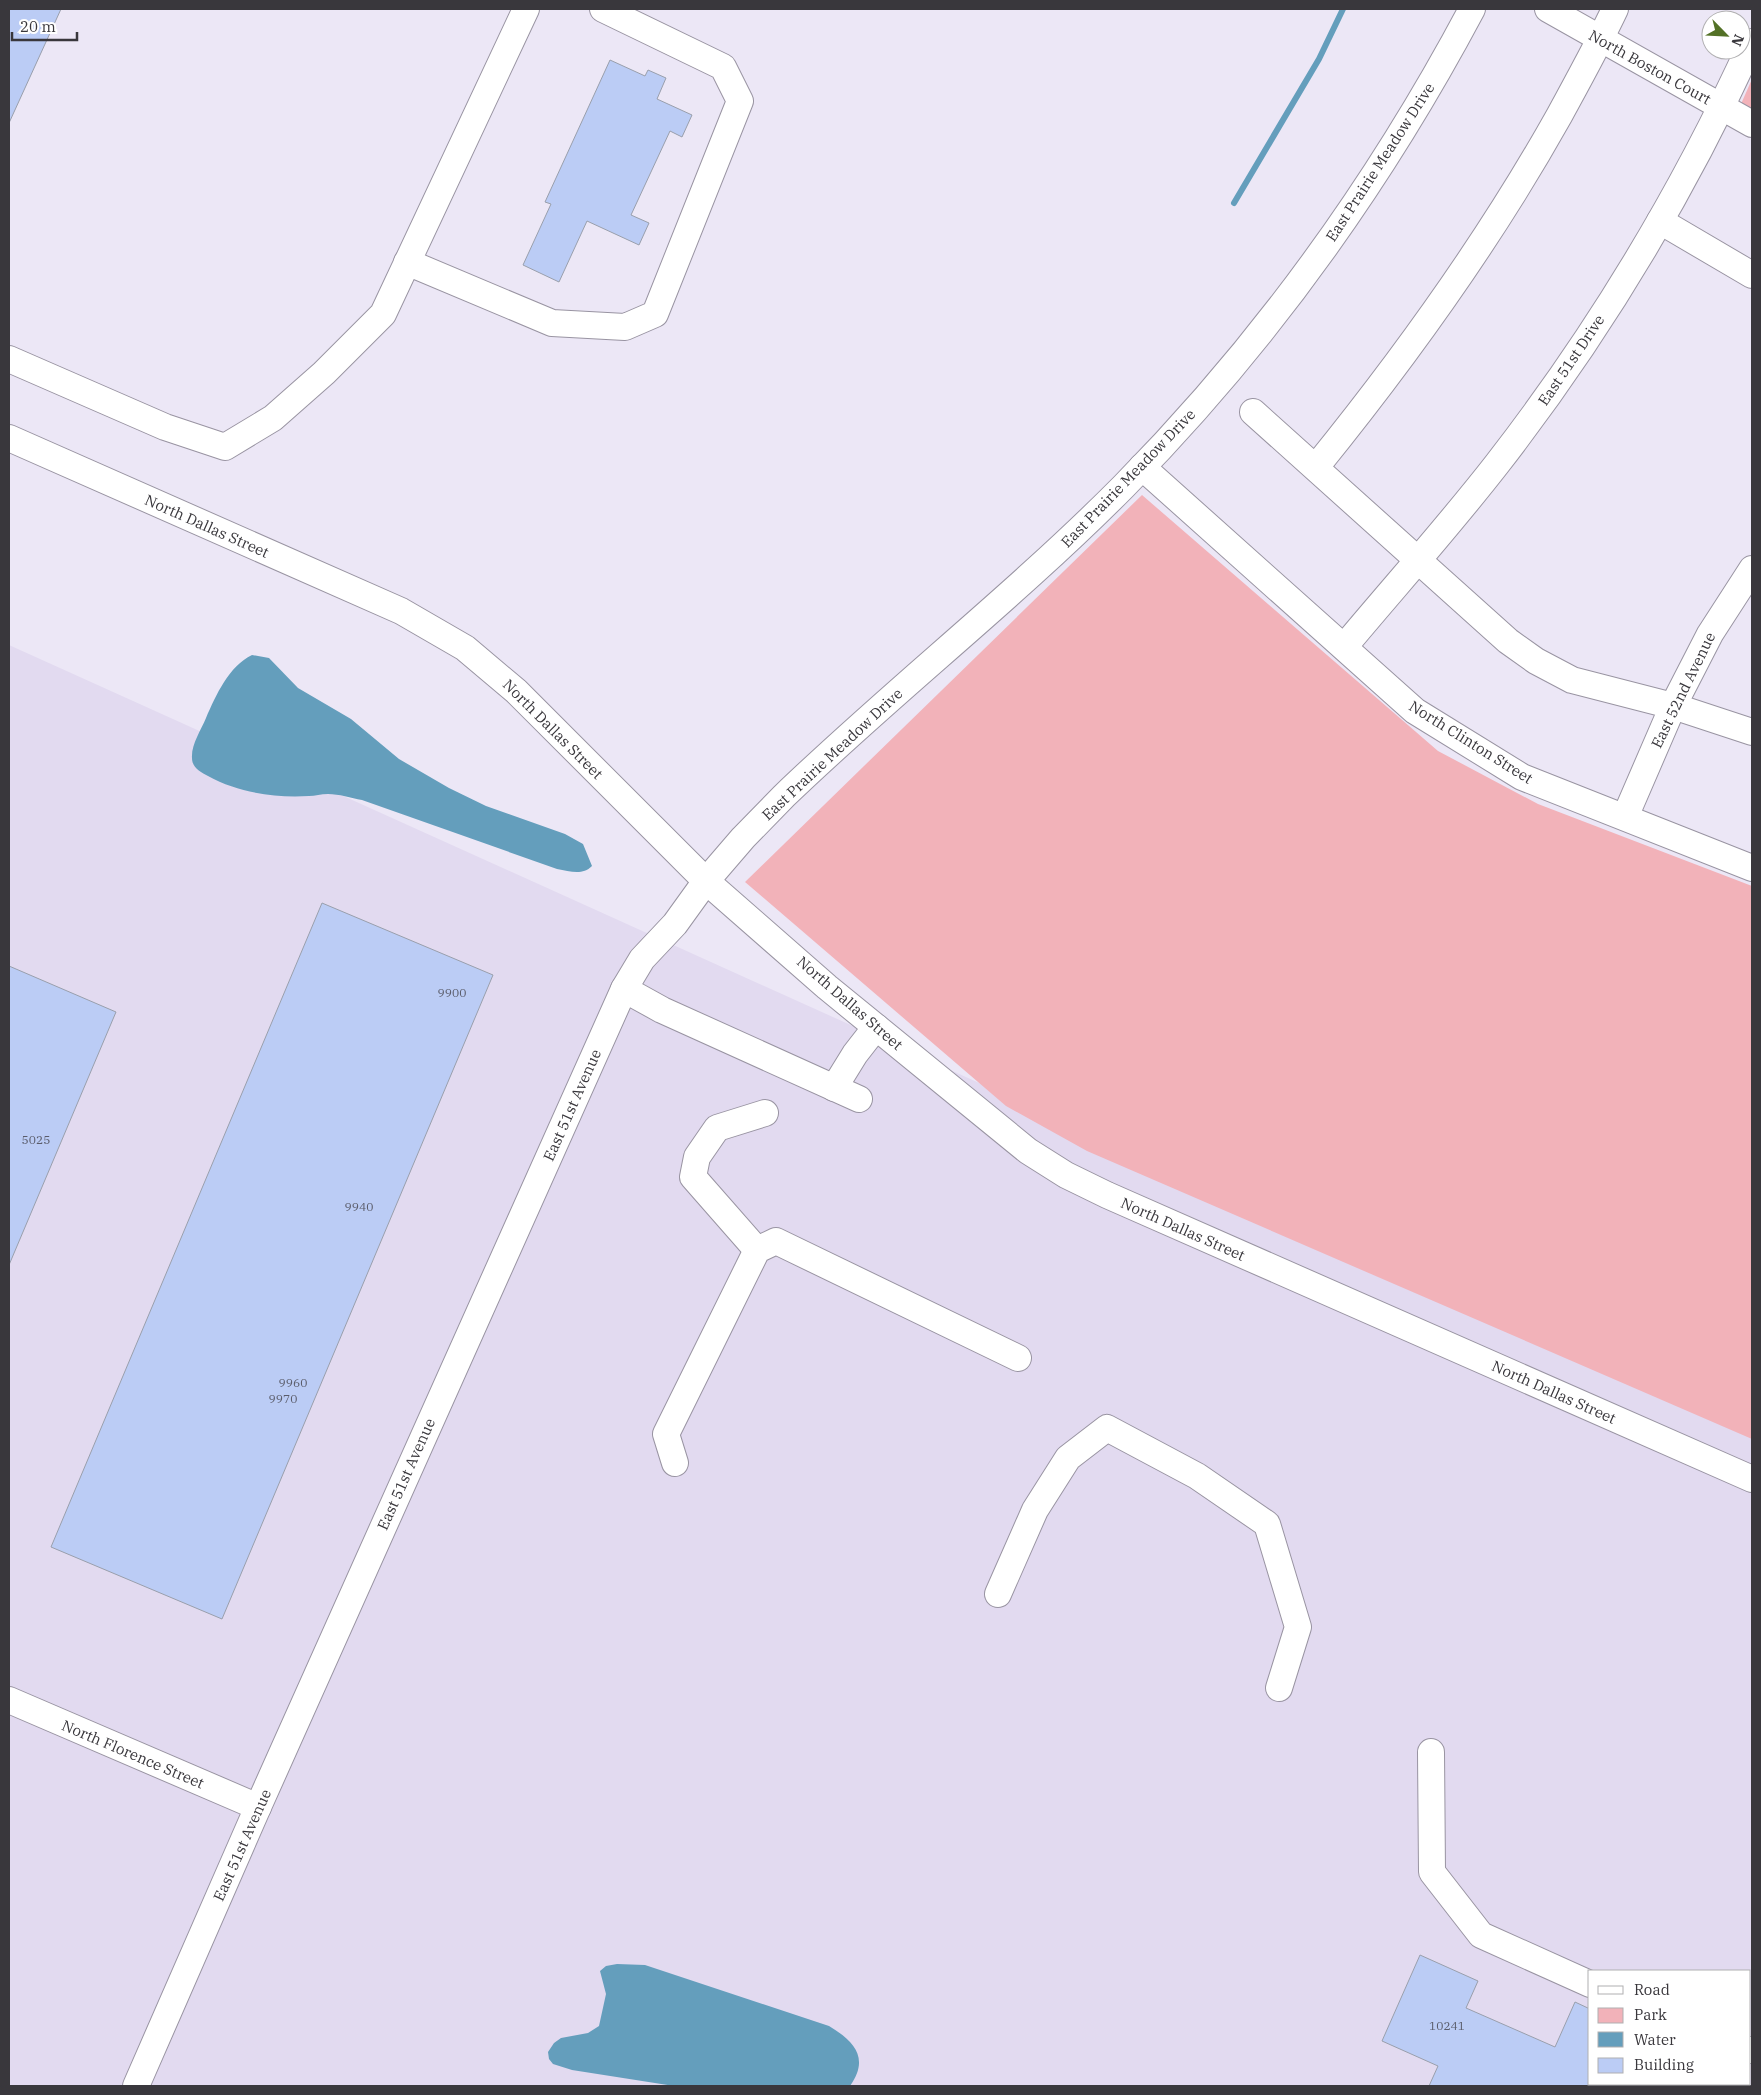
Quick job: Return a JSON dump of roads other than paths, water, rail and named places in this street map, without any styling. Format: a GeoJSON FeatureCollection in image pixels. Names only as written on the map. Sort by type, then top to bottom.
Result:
{"type":"FeatureCollection","features":[{"type":"Feature","properties":{"kind":"street"},"geometry":{"type":"LineString","coordinates":[[9,360],[165,427],[225,447],[273,418],[324,373],[383,314],[526,9]]}},
{"type":"Feature","properties":{"kind":"street"},"geometry":{"type":"LineString","coordinates":[[407,262],[552,323],[625,327],[655,314],[740,101],[723,67],[603,9]]}},
{"type":"Feature","properties":{"kind":"street","name":"East Prairie Meadow Drive"},"geometry":{"type":"LineString","coordinates":[[706,881],[743,838],[802,778],[1054,553],[1142,467],[1230,370],[1326,246],[1397,140],[1472,9]]}},
{"type":"Feature","properties":{"kind":"street","name":"North Boston Court"},"geometry":{"type":"LineString","coordinates":[[1548,9],[1752,124]]}},
{"type":"Feature","properties":{"kind":"street"},"geometry":{"type":"LineString","coordinates":[[1316,467],[1399,363],[1482,245],[1538,151],[1615,9]]}},
{"type":"Feature","properties":{"kind":"street","name":"East 51st Drive"},"geometry":{"type":"LineString","coordinates":[[1344,647],[1492,471],[1560,377],[1622,284],[1660,221],[1722,107],[1752,42]]}},
{"type":"Feature","properties":{"kind":"street"},"geometry":{"type":"LineString","coordinates":[[1660,221],[1752,275]]}},
{"type":"Feature","properties":{"kind":"street"},"geometry":{"type":"LineString","coordinates":[[1253,412],[1508,641],[1536,661],[1572,680],[1673,706],[1752,732]]}},
{"type":"Feature","properties":{"kind":"street","name":"North Dallas Street"},"geometry":{"type":"LineString","coordinates":[[9,438],[401,611],[448,637],[498,674],[706,881],[876,1027],[1028,1151],[1086,1186],[1752,1479]]}},
{"type":"Feature","properties":{"kind":"street","name":"North Clinton Street"},"geometry":{"type":"LineString","coordinates":[[1142,467],[1415,711],[1522,777],[1752,868]]}},
{"type":"Feature","properties":{"kind":"street","name":"East 52nd Avenue"},"geometry":{"type":"LineString","coordinates":[[1625,817],[1673,706],[1710,634],[1752,569]]}},
{"type":"Feature","properties":{"kind":"street","name":"East 51st Avenue"},"geometry":{"type":"LineString","coordinates":[[136,2086],[258,1807],[624,989],[642,960],[675,924],[706,881]]}},
{"type":"Feature","properties":{"kind":"street"},"geometry":{"type":"LineString","coordinates":[[624,989],[662,1010],[859,1099]]}},
{"type":"Feature","properties":{"kind":"street"},"geometry":{"type":"LineString","coordinates":[[834,1088],[855,1054],[876,1027]]}},
{"type":"Feature","properties":{"kind":"street"},"geometry":{"type":"LineString","coordinates":[[757,1250],[693,1177],[697,1157],[717,1128],[765,1113]]}},
{"type":"Feature","properties":{"kind":"street"},"geometry":{"type":"LineString","coordinates":[[674,1463],[666,1434],[757,1250],[776,1241],[1018,1358]]}},
{"type":"Feature","properties":{"kind":"street"},"geometry":{"type":"LineString","coordinates":[[998,1594],[1035,1510],[1068,1458],[1108,1428],[1197,1476],[1267,1524],[1298,1627],[1278,1688]]}},
{"type":"Feature","properties":{"kind":"street","name":"North Florence Street"},"geometry":{"type":"LineString","coordinates":[[9,1700],[258,1807]]}},
{"type":"Feature","properties":{"kind":"street"},"geometry":{"type":"LineString","coordinates":[[1432,1752],[1432,1872],[1481,1935],[1588,1983]]}},
{"type":"Feature","properties":{"kind":"water"},"geometry":{"type":"Polygon","coordinates":[[[252,655],[269,658],[298,688],[351,719],[399,759],[449,788],[486,806],[565,834],[583,844],[592,866],[580,872],[557,869],[362,800],[332,794],[283,796],[257,793],[232,787],[203,773],[195,767],[192,761],[193,748],[197,738],[224,682],[237,666],[252,655]]]}},
{"type":"Feature","properties":{"kind":"water"},"geometry":{"type":"Polygon","coordinates":[[[617,1964],[645,1965],[829,2026],[846,2038],[856,2051],[859,2067],[856,2076],[850,2086],[674,2086],[572,2070],[553,2064],[549,2059],[548,2052],[554,2043],[561,2038],[588,2033],[599,2026],[606,1994],[600,1971],[606,1966],[617,1964]]]}},
{"type":"Feature","properties":{"kind":"waterway"},"geometry":{"type":"LineString","coordinates":[[1234,203],[1319,59],[1343,9]]}}]}
